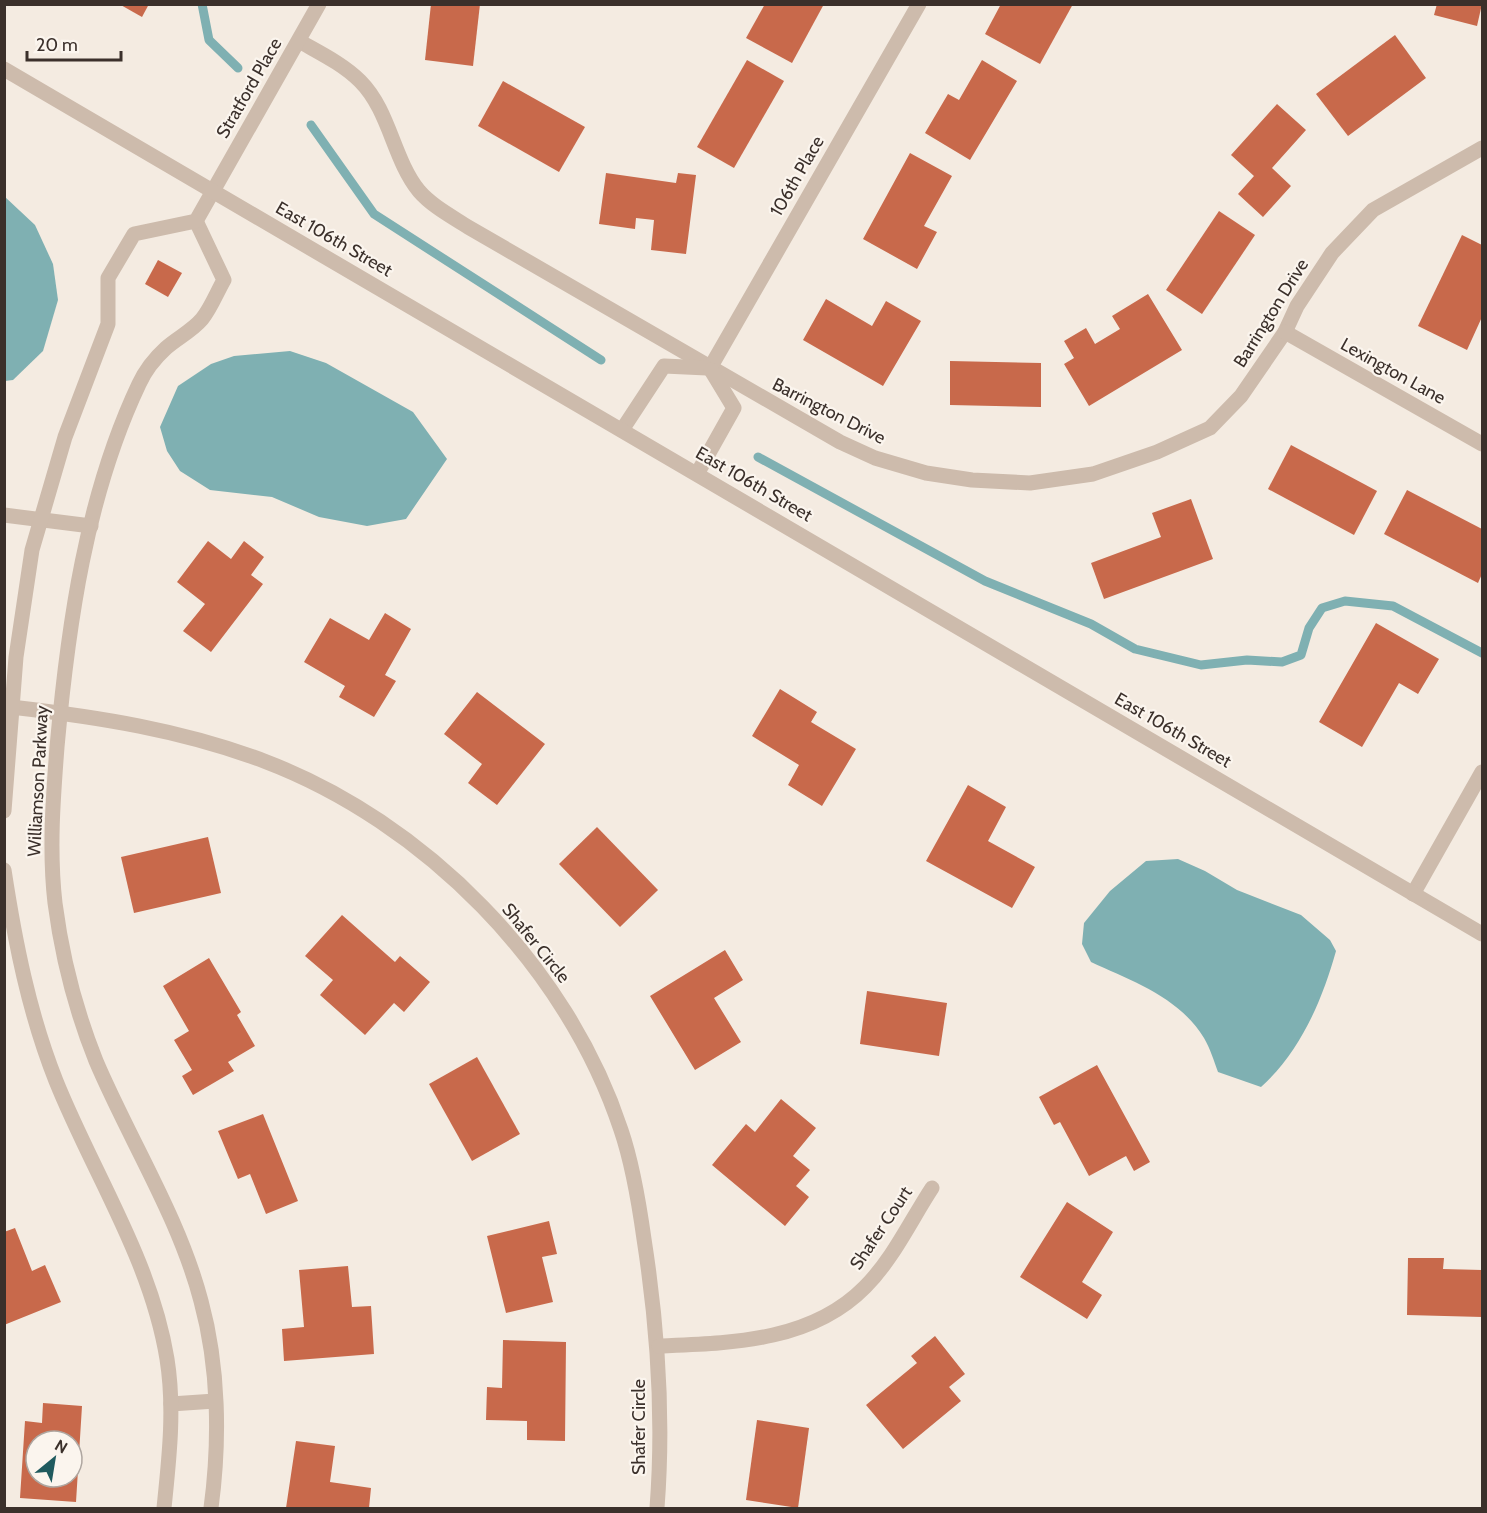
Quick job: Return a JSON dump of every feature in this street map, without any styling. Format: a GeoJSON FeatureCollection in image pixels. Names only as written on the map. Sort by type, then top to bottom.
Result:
{"type":"FeatureCollection","features":[{"type":"Feature","properties":{"kind":"street","name":"Stratford Place"},"geometry":{"type":"LineString","coordinates":[[213,191],[319,4]]}},
{"type":"Feature","properties":{"kind":"street","name":"106th Place"},"geometry":{"type":"LineString","coordinates":[[710,368],[919,4]]}},
{"type":"Feature","properties":{"kind":"street","name":"Barrington Drive"},"geometry":{"type":"LineString","coordinates":[[299,41],[337,63],[361,82],[373,100],[407,172],[420,191],[437,207],[840,442],[875,458],[926,473],[972,480],[1030,483],[1093,474],[1157,452],[1210,428],[1240,396],[1285,332],[1297,306],[1332,253],[1373,210],[1482,148]]}},
{"type":"Feature","properties":{"kind":"street","name":"East 106th Street"},"geometry":{"type":"LineString","coordinates":[[4,69],[1482,934]]}},
{"type":"Feature","properties":{"kind":"street"},"geometry":{"type":"LineString","coordinates":[[196,220],[213,191]]}},
{"type":"Feature","properties":{"kind":"street","name":"Williamson Parkway"},"geometry":{"type":"LineString","coordinates":[[4,810],[11,707],[25,597],[40,519],[65,437],[108,324],[108,278],[134,234],[196,220],[224,280],[201,321],[166,348],[140,382],[108,465],[91,526],[72,625],[60,713],[51,829],[55,904],[70,980],[81,1021],[97,1063],[191,1269],[207,1330],[215,1401],[216,1449],[210,1509]]}},
{"type":"Feature","properties":{"kind":"street","name":"Lexington Lane"},"geometry":{"type":"LineString","coordinates":[[1285,332],[1482,444]]}},
{"type":"Feature","properties":{"kind":"street"},"geometry":{"type":"LineString","coordinates":[[622,430],[664,366],[710,368],[734,408],[697,474]]}},
{"type":"Feature","properties":{"kind":"street"},"geometry":{"type":"LineString","coordinates":[[4,514],[91,526]]}},
{"type":"Feature","properties":{"kind":"street","name":"Shafer Circle"},"geometry":{"type":"LineString","coordinates":[[11,707],[138,724],[241,753],[290,772],[342,799],[398,835],[442,870],[481,906],[514,942],[541,977],[588,1052],[607,1092],[622,1132],[638,1197],[659,1346],[660,1467],[657,1509]]}},
{"type":"Feature","properties":{"kind":"street"},"geometry":{"type":"LineString","coordinates":[[1413,894],[1482,772]]}},
{"type":"Feature","properties":{"kind":"street","name":"Williamson Parkway"},"geometry":{"type":"LineString","coordinates":[[4,870],[14,933],[40,1038],[57,1083],[150,1289],[167,1358],[171,1404],[164,1509]]}},
{"type":"Feature","properties":{"kind":"street","name":"Shafer Court"},"geometry":{"type":"LineString","coordinates":[[659,1346],[755,1340],[804,1326],[848,1302],[866,1286],[885,1262],[932,1188]]}},
{"type":"Feature","properties":{"kind":"street"},"geometry":{"type":"LineString","coordinates":[[171,1404],[215,1401]]}},
{"type":"Feature","properties":{"kind":"water"},"geometry":{"type":"Polygon","coordinates":[[[4,196],[35,225],[53,264],[58,300],[43,351],[13,380],[5,381],[4,196]]]}},
{"type":"Feature","properties":{"kind":"water"},"geometry":{"type":"Polygon","coordinates":[[[290,351],[326,363],[413,412],[447,459],[406,519],[367,526],[319,517],[272,497],[210,490],[180,471],[167,451],[160,427],[178,386],[211,364],[234,356],[290,351]]]}},
{"type":"Feature","properties":{"kind":"water"},"geometry":{"type":"Polygon","coordinates":[[[1178,859],[1205,871],[1237,890],[1301,915],[1330,940],[1336,951],[1324,988],[1308,1025],[1287,1058],[1261,1087],[1218,1072],[1204,1038],[1182,1012],[1153,992],[1091,962],[1082,944],[1084,923],[1110,891],[1146,861],[1178,859]]]}},
{"type":"Feature","properties":{"kind":"building"},"geometry":{"type":"Polygon","coordinates":[[[119,4],[149,4],[142,17],[119,4]]]}},
{"type":"Feature","properties":{"kind":"building"},"geometry":{"type":"Polygon","coordinates":[[[431,4],[480,4],[473,66],[425,60],[431,4]]]}},
{"type":"Feature","properties":{"kind":"building"},"geometry":{"type":"Polygon","coordinates":[[[765,4],[824,4],[792,63],[746,38],[765,4]]]}},
{"type":"Feature","properties":{"kind":"building"},"geometry":{"type":"Polygon","coordinates":[[[1001,4],[1073,4],[1040,64],[985,34],[1001,4]]]}},
{"type":"Feature","properties":{"kind":"building"},"geometry":{"type":"Polygon","coordinates":[[[1437,4],[1482,4],[1477,26],[1434,15],[1437,4]]]}},
{"type":"Feature","properties":{"kind":"building"},"geometry":{"type":"Polygon","coordinates":[[[1395,35],[1426,78],[1348,136],[1316,94],[1395,35]]]}},
{"type":"Feature","properties":{"kind":"building"},"geometry":{"type":"Polygon","coordinates":[[[747,60],[784,81],[734,168],[697,147],[747,60]]]}},
{"type":"Feature","properties":{"kind":"building"},"geometry":{"type":"Polygon","coordinates":[[[982,60],[1017,81],[970,160],[925,133],[948,94],[959,100],[982,60]]]}},
{"type":"Feature","properties":{"kind":"building"},"geometry":{"type":"Polygon","coordinates":[[[503,81],[585,127],[559,172],[478,126],[503,81]]]}},
{"type":"Feature","properties":{"kind":"building"},"geometry":{"type":"Polygon","coordinates":[[[1277,104],[1306,130],[1272,168],[1291,186],[1263,217],[1238,194],[1254,176],[1231,155],[1277,104]]]}},
{"type":"Feature","properties":{"kind":"building"},"geometry":{"type":"Polygon","coordinates":[[[910,153],[952,176],[924,226],[937,232],[917,269],[863,239],[910,153]]]}},
{"type":"Feature","properties":{"kind":"building"},"geometry":{"type":"Polygon","coordinates":[[[606,173],[676,183],[678,173],[696,175],[686,254],[651,250],[654,220],[636,218],[635,229],[599,224],[606,173]]]}},
{"type":"Feature","properties":{"kind":"building"},"geometry":{"type":"Polygon","coordinates":[[[1219,211],[1255,235],[1202,314],[1166,290],[1219,211]]]}},
{"type":"Feature","properties":{"kind":"building"},"geometry":{"type":"Polygon","coordinates":[[[1462,235],[1482,245],[1482,317],[1467,350],[1418,326],[1462,235]]]}},
{"type":"Feature","properties":{"kind":"building"},"geometry":{"type":"Polygon","coordinates":[[[158,260],[182,273],[168,297],[145,284],[158,260]]]}},
{"type":"Feature","properties":{"kind":"building"},"geometry":{"type":"Polygon","coordinates":[[[1148,294],[1182,350],[1089,406],[1064,364],[1074,358],[1064,341],[1086,328],[1095,344],[1120,329],[1112,316],[1148,294]]]}},
{"type":"Feature","properties":{"kind":"building"},"geometry":{"type":"Polygon","coordinates":[[[826,299],[872,326],[886,301],[921,321],[883,386],[803,340],[826,299]]]}},
{"type":"Feature","properties":{"kind":"building"},"geometry":{"type":"Polygon","coordinates":[[[950,361],[1041,363],[1041,407],[950,405],[950,361]]]}},
{"type":"Feature","properties":{"kind":"building"},"geometry":{"type":"Polygon","coordinates":[[[1291,445],[1377,491],[1354,535],[1268,489],[1291,445]]]}},
{"type":"Feature","properties":{"kind":"building"},"geometry":{"type":"Polygon","coordinates":[[[1407,490],[1482,529],[1482,574],[1478,583],[1384,534],[1407,490]]]}},
{"type":"Feature","properties":{"kind":"building"},"geometry":{"type":"Polygon","coordinates":[[[1191,499],[1213,559],[1104,599],[1091,563],[1161,537],[1152,513],[1191,499]]]}},
{"type":"Feature","properties":{"kind":"building"},"geometry":{"type":"Polygon","coordinates":[[[208,541],[231,559],[244,541],[264,557],[251,575],[263,584],[211,652],[183,631],[205,604],[177,582],[208,541]]]}},
{"type":"Feature","properties":{"kind":"building"},"geometry":{"type":"Polygon","coordinates":[[[385,613],[411,629],[385,675],[396,681],[374,717],[339,697],[345,686],[304,662],[330,618],[369,640],[385,613]]]}},
{"type":"Feature","properties":{"kind":"building"},"geometry":{"type":"Polygon","coordinates":[[[1376,623],[1439,659],[1418,694],[1399,683],[1362,747],[1319,722],[1376,623]]]}},
{"type":"Feature","properties":{"kind":"building"},"geometry":{"type":"Polygon","coordinates":[[[780,689],[817,712],[811,722],[856,749],[822,806],[788,785],[799,765],[752,736],[780,689]]]}},
{"type":"Feature","properties":{"kind":"building"},"geometry":{"type":"Polygon","coordinates":[[[477,692],[545,744],[497,805],[468,783],[482,764],[444,734],[477,692]]]}},
{"type":"Feature","properties":{"kind":"building"},"geometry":{"type":"Polygon","coordinates":[[[968,785],[1006,807],[988,841],[1035,867],[1012,908],[926,861],[968,785]]]}},
{"type":"Feature","properties":{"kind":"building"},"geometry":{"type":"Polygon","coordinates":[[[597,827],[658,890],[620,927],[559,864],[597,827]]]}},
{"type":"Feature","properties":{"kind":"building"},"geometry":{"type":"Polygon","coordinates":[[[208,837],[221,893],[134,913],[121,857],[208,837]]]}},
{"type":"Feature","properties":{"kind":"building"},"geometry":{"type":"Polygon","coordinates":[[[342,915],[395,962],[400,956],[430,982],[404,1012],[394,1003],[365,1035],[320,995],[333,980],[305,956],[342,915]]]}},
{"type":"Feature","properties":{"kind":"building"},"geometry":{"type":"Polygon","coordinates":[[[725,950],[743,980],[714,998],[741,1042],[695,1070],[650,996],[725,950]]]}},
{"type":"Feature","properties":{"kind":"building"},"geometry":{"type":"Polygon","coordinates":[[[209,958],[241,1012],[237,1015],[255,1046],[228,1062],[234,1071],[193,1095],[182,1076],[192,1070],[174,1040],[189,1031],[163,986],[209,958]]]}},
{"type":"Feature","properties":{"kind":"building"},"geometry":{"type":"Polygon","coordinates":[[[867,991],[947,1003],[939,1056],[860,1044],[867,991]]]}},
{"type":"Feature","properties":{"kind":"building"},"geometry":{"type":"Polygon","coordinates":[[[477,1057],[520,1134],[472,1161],[429,1084],[477,1057]]]}},
{"type":"Feature","properties":{"kind":"building"},"geometry":{"type":"Polygon","coordinates":[[[1097,1065],[1150,1162],[1134,1171],[1126,1156],[1089,1176],[1060,1122],[1054,1125],[1039,1097],[1097,1065]]]}},
{"type":"Feature","properties":{"kind":"building"},"geometry":{"type":"Polygon","coordinates":[[[781,1099],[816,1128],[793,1156],[810,1170],[796,1186],[809,1197],[785,1226],[712,1165],[746,1124],[755,1132],[781,1099]]]}},
{"type":"Feature","properties":{"kind":"building"},"geometry":{"type":"Polygon","coordinates":[[[263,1114],[298,1201],[266,1214],[250,1174],[238,1179],[218,1131],[263,1114]]]}},
{"type":"Feature","properties":{"kind":"building"},"geometry":{"type":"Polygon","coordinates":[[[1067,1202],[1113,1232],[1082,1282],[1102,1295],[1087,1319],[1020,1277],[1067,1202]]]}},
{"type":"Feature","properties":{"kind":"building"},"geometry":{"type":"Polygon","coordinates":[[[549,1221],[557,1254],[542,1257],[553,1302],[506,1313],[487,1236],[549,1221]]]}},
{"type":"Feature","properties":{"kind":"building"},"geometry":{"type":"Polygon","coordinates":[[[15,1228],[32,1271],[45,1265],[61,1302],[4,1325],[4,1232],[15,1228]]]}},
{"type":"Feature","properties":{"kind":"building"},"geometry":{"type":"Polygon","coordinates":[[[1408,1258],[1444,1258],[1443,1269],[1482,1270],[1482,1317],[1407,1315],[1408,1258]]]}},
{"type":"Feature","properties":{"kind":"building"},"geometry":{"type":"Polygon","coordinates":[[[348,1266],[352,1307],[371,1306],[374,1354],[284,1361],[282,1329],[304,1327],[299,1270],[348,1266]]]}},
{"type":"Feature","properties":{"kind":"building"},"geometry":{"type":"Polygon","coordinates":[[[935,1336],[965,1374],[949,1387],[961,1401],[903,1449],[866,1405],[917,1363],[911,1356],[935,1336]]]}},
{"type":"Feature","properties":{"kind":"building"},"geometry":{"type":"Polygon","coordinates":[[[503,1340],[566,1342],[565,1441],[527,1440],[527,1421],[486,1420],[487,1387],[502,1388],[503,1340]]]}},
{"type":"Feature","properties":{"kind":"building"},"geometry":{"type":"Polygon","coordinates":[[[43,1403],[82,1406],[81,1429],[24,1429],[25,1421],[42,1423],[43,1403]]]}},
{"type":"Feature","properties":{"kind":"building"},"geometry":{"type":"Polygon","coordinates":[[[757,1420],[809,1428],[798,1508],[746,1500],[757,1420]]]}},
{"type":"Feature","properties":{"kind":"building"},"geometry":{"type":"Polygon","coordinates":[[[24,1436],[24,1489],[77,1489],[76,1502],[20,1498],[24,1436]]]}},
{"type":"Feature","properties":{"kind":"building"},"geometry":{"type":"Polygon","coordinates":[[[296,1441],[335,1446],[330,1482],[371,1488],[369,1508],[286,1508],[296,1441]]]}},
{"type":"Feature","properties":{"kind":"waterway"},"geometry":{"type":"LineString","coordinates":[[202,4],[209,40],[238,68]]}},
{"type":"Feature","properties":{"kind":"waterway"},"geometry":{"type":"LineString","coordinates":[[311,125],[374,214],[601,360]]}},
{"type":"Feature","properties":{"kind":"waterway"},"geometry":{"type":"LineString","coordinates":[[758,457],[985,581],[1091,624],[1135,649],[1201,665],[1247,660],[1282,662],[1301,655],[1309,628],[1322,608],[1345,601],[1393,606],[1482,653]]}}]}
